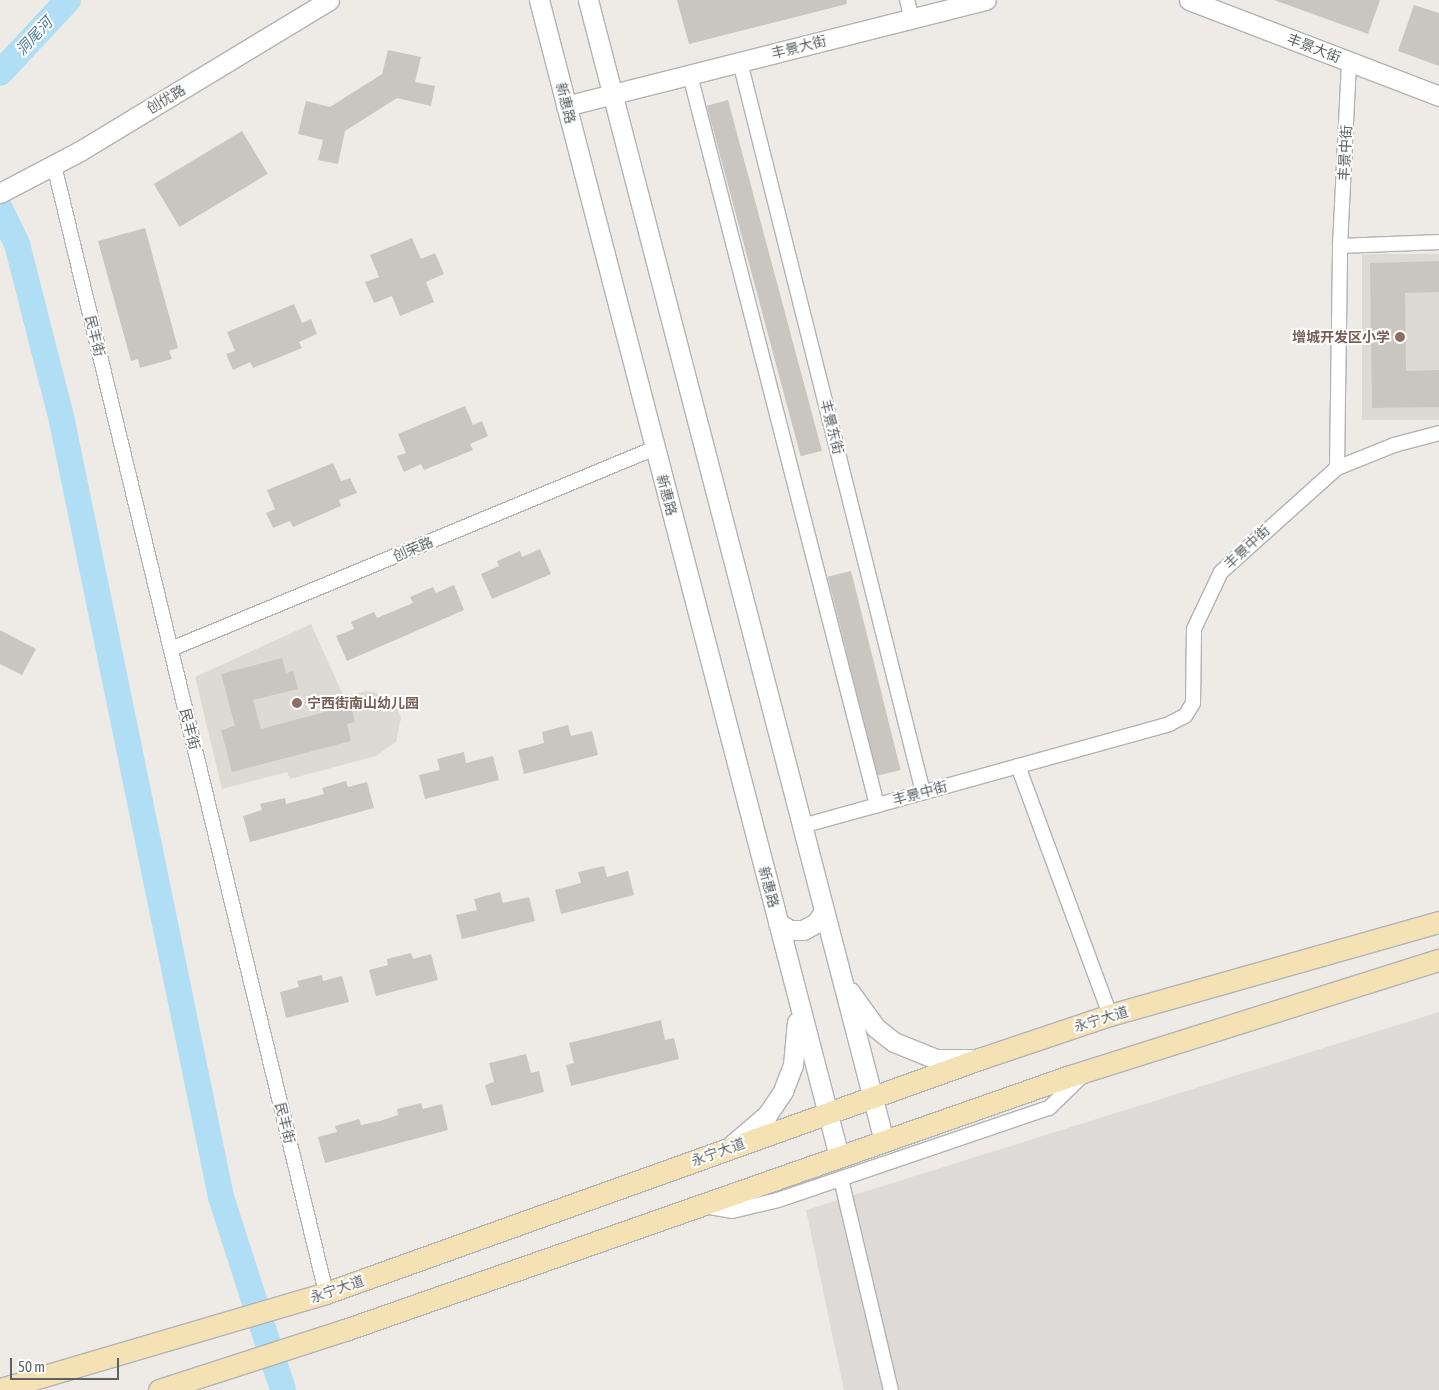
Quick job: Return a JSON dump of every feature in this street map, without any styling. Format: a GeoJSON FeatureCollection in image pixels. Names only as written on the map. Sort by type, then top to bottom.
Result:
{"type":"FeatureCollection","features":[{"type":"Feature","properties":{"kind":"main road","name":"创优路"},"geometry":{"type":"LineString","coordinates":[[0,194],[54,166],[329,0]]}},
{"type":"Feature","properties":{"kind":"main road"},"geometry":{"type":"LineString","coordinates":[[588,0],[884,1141]]}},
{"type":"Feature","properties":{"kind":"main road","name":"丰景大街"},"geometry":{"type":"LineString","coordinates":[[566,106],[986,0]]}},
{"type":"Feature","properties":{"kind":"main road","name":"丰景大街"},"geometry":{"type":"LineString","coordinates":[[1189,0],[1439,96]]}},
{"type":"Feature","properties":{"kind":"main road","name":"新惠路"},"geometry":{"type":"LineString","coordinates":[[538,3],[796,991]]}},
{"type":"Feature","properties":{"kind":"main road"},"geometry":{"type":"LineString","coordinates":[[778,923],[790,930],[803,930],[816,923],[824,911]]}},
{"type":"Feature","properties":{"kind":"main road","name":"永宁大道"},"geometry":{"type":"LineString","coordinates":[[0,1389],[326,1293],[982,1058],[1110,1015],[1439,922]]}},
{"type":"Feature","properties":{"kind":"main road"},"geometry":{"type":"LineString","coordinates":[[159,1390],[345,1330],[1088,1070],[1439,960]]}},
{"type":"Feature","properties":{"kind":"main road"},"geometry":{"type":"LineString","coordinates":[[842,978],[861,1010],[894,1042],[936,1059],[982,1058]]}},
{"type":"Feature","properties":{"kind":"main road"},"geometry":{"type":"LineString","coordinates":[[796,991],[839,1157]]}},
{"type":"Feature","properties":{"kind":"main road"},"geometry":{"type":"LineString","coordinates":[[723,1150],[747,1135],[767,1115],[783,1091],[793,1065],[798,1037],[796,991]]}},
{"type":"Feature","properties":{"kind":"street"},"geometry":{"type":"LineString","coordinates":[[907,0],[912,19]]}},
{"type":"Feature","properties":{"kind":"street","name":"丰景东街"},"geometry":{"type":"LineString","coordinates":[[740,62],[923,792]]}},
{"type":"Feature","properties":{"kind":"street","name":"丰景中街"},"geometry":{"type":"LineString","coordinates":[[802,826],[1170,724],[1185,716],[1193,704],[1194,628],[1221,572],[1337,468],[1340,246],[1349,62]]}},
{"type":"Feature","properties":{"kind":"street"},"geometry":{"type":"LineString","coordinates":[[690,75],[877,805]]}},
{"type":"Feature","properties":{"kind":"street","name":"民丰街"},"geometry":{"type":"LineString","coordinates":[[54,166],[326,1293]]}},
{"type":"Feature","properties":{"kind":"street"},"geometry":{"type":"LineString","coordinates":[[1340,246],[1439,242]]}},
{"type":"Feature","properties":{"kind":"street"},"geometry":{"type":"LineString","coordinates":[[1337,468],[1394,445],[1439,433]]}},
{"type":"Feature","properties":{"kind":"street","name":"创荣路"},"geometry":{"type":"LineString","coordinates":[[171,649],[655,448]]}},
{"type":"Feature","properties":{"kind":"street"},"geometry":{"type":"LineString","coordinates":[[1018,766],[1110,1015]]}},
{"type":"Feature","properties":{"kind":"street"},"geometry":{"type":"LineString","coordinates":[[700,1205],[732,1211],[778,1200],[1049,1108],[1088,1070]]}},
{"type":"Feature","properties":{"kind":"street"},"geometry":{"type":"LineString","coordinates":[[841,1178],[892,1390]]}},
{"type":"Feature","properties":{"kind":"shaded area","name":"增城开发区小学"},"geometry":{"type":"Polygon","coordinates":[[[1362,254],[1439,254],[1439,420],[1362,420],[1362,254]]]}},
{"type":"Feature","properties":{"kind":"shaded area","name":"宁西街南山幼儿园"},"geometry":{"type":"Polygon","coordinates":[[[311,624],[344,697],[366,691],[378,693],[397,707],[401,718],[396,742],[376,756],[290,779],[287,772],[222,789],[195,677],[311,624]]]}},
{"type":"Feature","properties":{"kind":"shaded area"},"geometry":{"type":"Polygon","coordinates":[[[1439,1012],[1439,1390],[844,1390],[806,1210],[1439,1012]]]}},
{"type":"Feature","properties":{"kind":"building"},"geometry":{"type":"Polygon","coordinates":[[[677,0],[846,0],[847,4],[689,44],[677,0]]]}},
{"type":"Feature","properties":{"kind":"building"},"geometry":{"type":"Polygon","coordinates":[[[1274,0],[1380,0],[1368,34],[1274,0]]]}},
{"type":"Feature","properties":{"kind":"building"},"geometry":{"type":"Polygon","coordinates":[[[1414,5],[1439,13],[1439,66],[1398,51],[1414,5]]]}},
{"type":"Feature","properties":{"kind":"building"},"geometry":{"type":"Polygon","coordinates":[[[388,50],[421,57],[415,82],[435,86],[431,106],[397,98],[345,131],[338,164],[318,160],[323,140],[298,134],[306,101],[330,107],[382,74],[388,50]]]}},
{"type":"Feature","properties":{"kind":"building"},"geometry":{"type":"Polygon","coordinates":[[[728,100],[822,451],[801,456],[707,106],[728,100]]]}},
{"type":"Feature","properties":{"kind":"building"},"geometry":{"type":"Polygon","coordinates":[[[242,131],[268,174],[179,227],[154,184],[242,131]]]}},
{"type":"Feature","properties":{"kind":"building"},"geometry":{"type":"Polygon","coordinates":[[[145,228],[178,348],[169,351],[172,359],[140,368],[138,359],[131,361],[98,241],[145,228]]]}},
{"type":"Feature","properties":{"kind":"building"},"geometry":{"type":"Polygon","coordinates":[[[412,238],[421,259],[435,253],[444,274],[426,282],[434,302],[400,316],[392,296],[374,303],[365,282],[379,277],[370,255],[412,238]]]}},
{"type":"Feature","properties":{"kind":"building"},"geometry":{"type":"Polygon","coordinates":[[[1439,261],[1439,292],[1405,293],[1406,371],[1439,370],[1439,407],[1372,408],[1370,263],[1439,261]]]}},
{"type":"Feature","properties":{"kind":"building"},"geometry":{"type":"Polygon","coordinates":[[[294,304],[302,323],[311,319],[317,334],[299,342],[302,348],[253,368],[250,362],[233,370],[226,354],[235,351],[227,332],[294,304]]]}},
{"type":"Feature","properties":{"kind":"building"},"geometry":{"type":"Polygon","coordinates":[[[465,406],[473,425],[482,421],[488,436],[470,444],[473,450],[424,470],[421,464],[404,472],[397,456],[406,453],[398,434],[465,406]]]}},
{"type":"Feature","properties":{"kind":"building"},"geometry":{"type":"Polygon","coordinates":[[[333,463],[341,481],[350,478],[357,493],[339,500],[341,506],[293,527],[290,521],[273,528],[266,513],[275,509],[267,490],[333,463]]]}},
{"type":"Feature","properties":{"kind":"building"},"geometry":{"type":"Polygon","coordinates":[[[540,549],[551,574],[492,599],[481,574],[499,566],[497,561],[520,551],[522,557],[540,549]]]}},
{"type":"Feature","properties":{"kind":"building"},"geometry":{"type":"Polygon","coordinates":[[[851,571],[901,770],[877,776],[828,577],[851,571]]]}},
{"type":"Feature","properties":{"kind":"building"},"geometry":{"type":"Polygon","coordinates":[[[454,585],[464,610],[347,661],[336,636],[354,629],[351,622],[374,612],[377,618],[413,603],[410,597],[433,587],[436,593],[454,585]]]}},
{"type":"Feature","properties":{"kind":"building"},"geometry":{"type":"Polygon","coordinates":[[[0,630],[36,649],[22,675],[0,664],[0,630]]]}},
{"type":"Feature","properties":{"kind":"building"},"geometry":{"type":"Polygon","coordinates":[[[282,658],[286,673],[293,671],[298,689],[253,700],[261,729],[351,705],[355,722],[347,724],[351,741],[232,772],[221,730],[235,726],[221,674],[282,658]]]}},
{"type":"Feature","properties":{"kind":"building"},"geometry":{"type":"Polygon","coordinates":[[[568,725],[571,736],[592,731],[598,755],[524,774],[518,750],[544,743],[542,732],[568,725]]]}},
{"type":"Feature","properties":{"kind":"building"},"geometry":{"type":"Polygon","coordinates":[[[464,752],[466,763],[493,756],[499,780],[425,799],[419,775],[440,770],[437,759],[464,752]]]}},
{"type":"Feature","properties":{"kind":"building"},"geometry":{"type":"Polygon","coordinates":[[[346,781],[348,787],[367,782],[374,808],[250,842],[243,816],[262,810],[260,804],[285,798],[286,804],[324,794],[322,788],[346,781]]]}},
{"type":"Feature","properties":{"kind":"building"},"geometry":{"type":"Polygon","coordinates":[[[604,866],[607,877],[628,871],[634,895],[561,914],[555,890],[581,883],[578,872],[604,866]]]}},
{"type":"Feature","properties":{"kind":"building"},"geometry":{"type":"Polygon","coordinates":[[[500,892],[503,903],[529,897],[535,921],[462,939],[456,915],[477,910],[474,899],[500,892]]]}},
{"type":"Feature","properties":{"kind":"building"},"geometry":{"type":"Polygon","coordinates":[[[411,953],[413,959],[431,954],[438,980],[376,996],[369,970],[388,965],[387,959],[411,953]]]}},
{"type":"Feature","properties":{"kind":"building"},"geometry":{"type":"Polygon","coordinates":[[[322,975],[323,981],[342,976],[349,1002],[286,1018],[280,992],[299,987],[297,981],[322,975]]]}},
{"type":"Feature","properties":{"kind":"building"},"geometry":{"type":"Polygon","coordinates":[[[661,1020],[665,1040],[674,1038],[679,1059],[571,1086],[566,1065],[574,1063],[569,1043],[661,1020]]]}},
{"type":"Feature","properties":{"kind":"building"},"geometry":{"type":"Polygon","coordinates":[[[526,1054],[531,1073],[539,1071],[544,1092],[491,1106],[485,1085],[494,1082],[489,1063],[526,1054]]]}},
{"type":"Feature","properties":{"kind":"building"},"geometry":{"type":"Polygon","coordinates":[[[421,1103],[423,1109],[442,1104],[448,1130],[325,1163],[318,1137],[337,1132],[335,1126],[359,1119],[361,1125],[380,1121],[398,1115],[397,1109],[421,1103]]]}},
{"type":"Feature","properties":{"kind":"waterway","name":"洞尾河"},"geometry":{"type":"LineString","coordinates":[[0,73],[68,0]]}},
{"type":"Feature","properties":{"kind":"waterway"},"geometry":{"type":"LineString","coordinates":[[0,209],[17,244],[62,421],[221,1197],[256,1306]]}},
{"type":"Feature","properties":{"kind":"waterway"},"geometry":{"type":"LineString","coordinates":[[261,1322],[269,1346]]}},
{"type":"Feature","properties":{"kind":"waterway"},"geometry":{"type":"LineString","coordinates":[[274,1362],[283,1390]]}},
{"type":"Feature","properties":{"kind":"place","name":"增城开发区小学"},"geometry":{"type":"Point","coordinates":[1400,337]}},
{"type":"Feature","properties":{"kind":"place","name":"宁西街南山幼儿园"},"geometry":{"type":"Point","coordinates":[297,703]}}]}
